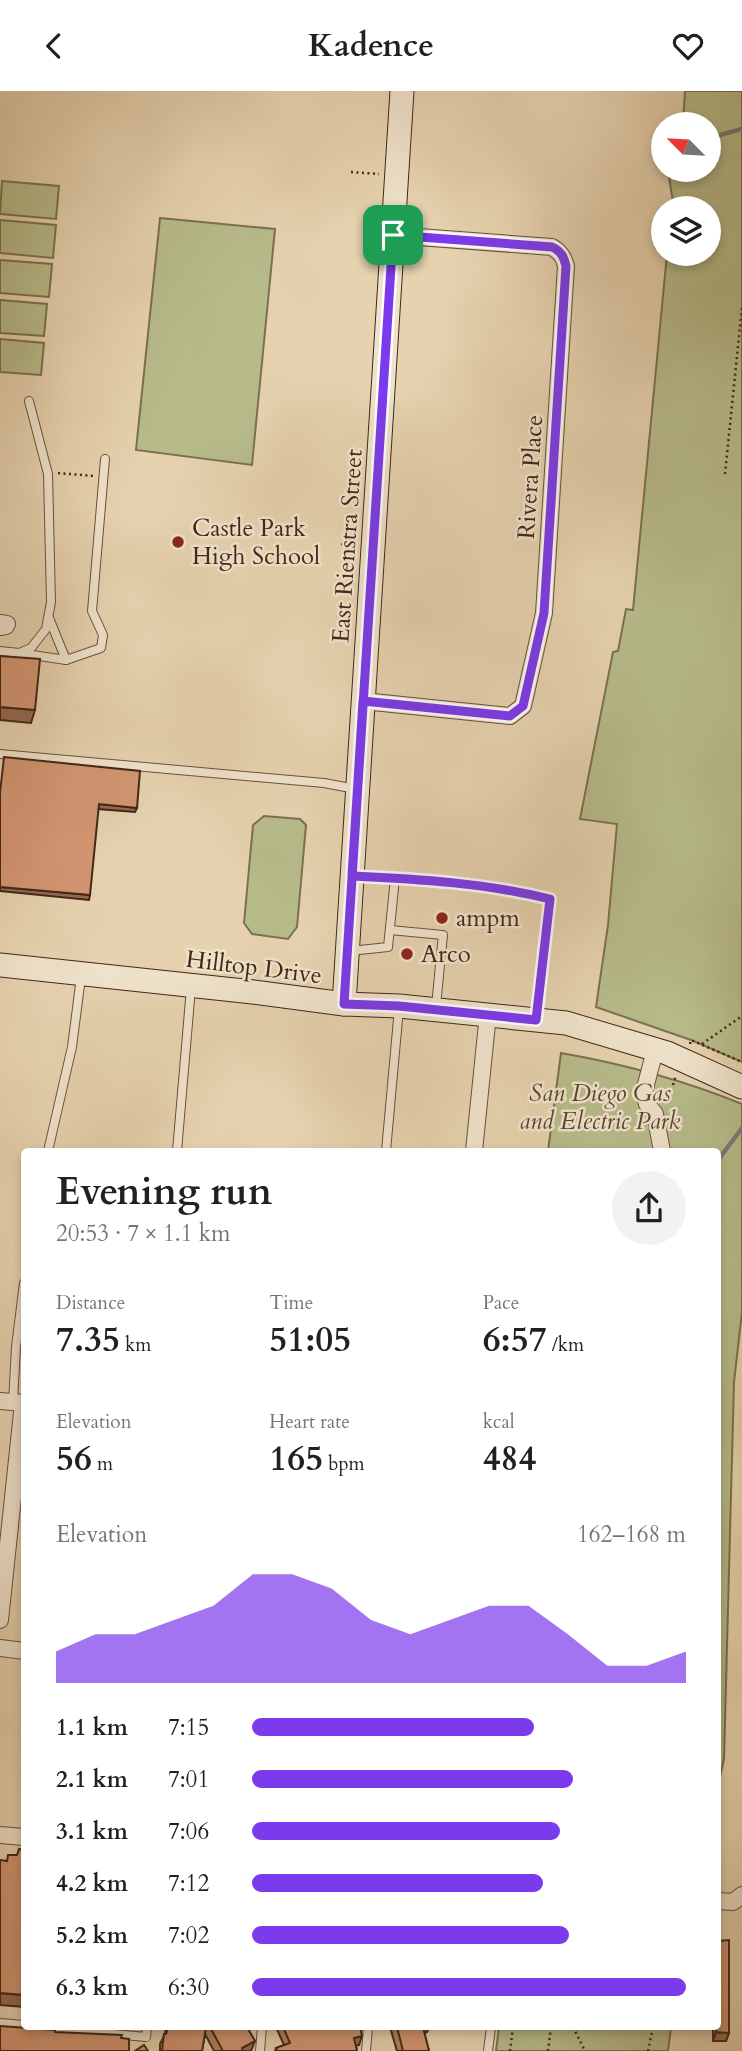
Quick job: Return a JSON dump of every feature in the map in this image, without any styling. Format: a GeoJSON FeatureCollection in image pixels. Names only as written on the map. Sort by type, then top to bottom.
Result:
{"type":"FeatureCollection","features":[{"type":"Feature","properties":{"kind":"street","name":"East Rienstra Street"},"geometry":{"type":"LineString","coordinates":[[344,1004],[402,91]]}},
{"type":"Feature","properties":{"kind":"street","name":"Rivera Place"},"geometry":{"type":"LineString","coordinates":[[363,701],[510,716],[523,706],[544,613],[565,259],[559,250],[552,247],[393,235]]}},
{"type":"Feature","properties":{"kind":"street","name":"Hilltop Drive"},"geometry":{"type":"LineString","coordinates":[[0,965],[344,1004],[436,1009],[566,1023],[667,1053],[742,1087]]}},
{"type":"Feature","properties":{"kind":"street"},"geometry":{"type":"LineString","coordinates":[[474,1148],[488,1014]]}},
{"type":"Feature","properties":{"kind":"street"},"geometry":{"type":"LineString","coordinates":[[655,1050],[644,1092],[655,1114],[661,1148]]}},
{"type":"Feature","properties":{"kind":"street"},"geometry":{"type":"LineString","coordinates":[[0,1620],[15,1402]]}},
{"type":"Feature","properties":{"kind":"street"},"geometry":{"type":"LineString","coordinates":[[0,1648],[21,1651]]}},
{"type":"Feature","properties":{"kind":"street"},"geometry":{"type":"LineString","coordinates":[[0,1835],[21,1837]]}},
{"type":"Feature","properties":{"kind":"lane"},"geometry":{"type":"LineString","coordinates":[[19,653],[31,648],[46,629],[51,601],[48,474],[29,401]]}},
{"type":"Feature","properties":{"kind":"lane"},"geometry":{"type":"LineString","coordinates":[[0,651],[65,660],[101,648],[103,635],[92,611],[105,459]]}},
{"type":"Feature","properties":{"kind":"lane"},"geometry":{"type":"LineString","coordinates":[[48,617],[65,660]]}},
{"type":"Feature","properties":{"kind":"lane"},"geometry":{"type":"LineString","coordinates":[[0,754],[324,783],[358,790]]}},
{"type":"Feature","properties":{"kind":"lane"},"geometry":{"type":"LineString","coordinates":[[352,876],[511,890],[550,899],[536,1020]]}},
{"type":"Feature","properties":{"kind":"lane"},"geometry":{"type":"LineString","coordinates":[[347,952],[388,947],[395,878]]}},
{"type":"Feature","properties":{"kind":"lane"},"geometry":{"type":"LineString","coordinates":[[390,930],[443,935],[436,1009]]}},
{"type":"Feature","properties":{"kind":"lane"},"geometry":{"type":"LineString","coordinates":[[49,1148],[72,1047],[82,974]]}},
{"type":"Feature","properties":{"kind":"lane"},"geometry":{"type":"LineString","coordinates":[[177,1148],[192,985]]}},
{"type":"Feature","properties":{"kind":"lane"},"geometry":{"type":"LineString","coordinates":[[386,1148],[399,1006]]}},
{"type":"Feature","properties":{"kind":"lane"},"geometry":{"type":"LineString","coordinates":[[15,1402],[16,1347],[21,1307]]}},
{"type":"Feature","properties":{"kind":"lane"},"geometry":{"type":"LineString","coordinates":[[0,2023],[21,2025]]}},
{"type":"Feature","properties":{"kind":"lane"},"geometry":{"type":"LineString","coordinates":[[69,2030],[146,2037],[147,2030]]}},
{"type":"Feature","properties":{"kind":"lane"},"geometry":{"type":"LineString","coordinates":[[260,2051],[262,2030]]}},
{"type":"Feature","properties":{"kind":"lane"},"geometry":{"type":"LineString","coordinates":[[366,2051],[368,2030]]}},
{"type":"Feature","properties":{"kind":"lane"},"geometry":{"type":"LineString","coordinates":[[488,2051],[491,2030]]}},
{"type":"Feature","properties":{"kind":"path"},"geometry":{"type":"LineString","coordinates":[[351,172],[397,176]]}},
{"type":"Feature","properties":{"kind":"path"},"geometry":{"type":"LineString","coordinates":[[725,474],[742,307]]}},
{"type":"Feature","properties":{"kind":"path"},"geometry":{"type":"LineString","coordinates":[[58,473],[81,475]]}},
{"type":"Feature","properties":{"kind":"path"},"geometry":{"type":"LineString","coordinates":[[702,1044],[742,1016]]}},
{"type":"Feature","properties":{"kind":"path"},"geometry":{"type":"LineString","coordinates":[[510,2051],[513,2030]]}},
{"type":"Feature","properties":{"kind":"path"},"geometry":{"type":"LineString","coordinates":[[548,2051],[551,2030]]}},
{"type":"Feature","properties":{"kind":"path"},"geometry":{"type":"LineString","coordinates":[[574,2030],[585,2051]]}},
{"type":"Feature","properties":{"kind":"path"},"geometry":{"type":"LineString","coordinates":[[648,2051],[652,2030]]}},
{"type":"Feature","properties":{"kind":"green space","name":"San Diego Gas and Electric Park"},"geometry":{"type":"Polygon","coordinates":[[[685,91],[742,91],[742,1062],[691,1040],[596,1007],[608,925],[617,824],[580,819],[613,652],[618,651],[626,609],[633,610],[666,266],[721,266],[721,196],[672,196],[670,182],[721,182],[721,112],[684,112],[685,91]]]}},
{"type":"Feature","properties":{"kind":"green space"},"geometry":{"type":"Polygon","coordinates":[[[2,181],[59,186],[56,219],[0,214],[2,181]]]}},
{"type":"Feature","properties":{"kind":"green space"},"geometry":{"type":"Polygon","coordinates":[[[160,218],[275,229],[252,465],[136,450],[160,218]]]}},
{"type":"Feature","properties":{"kind":"green space"},"geometry":{"type":"Polygon","coordinates":[[[0,220],[56,225],[53,258],[0,253],[0,220]]]}},
{"type":"Feature","properties":{"kind":"green space"},"geometry":{"type":"Polygon","coordinates":[[[0,260],[52,264],[49,297],[0,293],[0,260]]]}},
{"type":"Feature","properties":{"kind":"green space"},"geometry":{"type":"Polygon","coordinates":[[[0,300],[47,304],[44,336],[0,333],[0,300]]]}},
{"type":"Feature","properties":{"kind":"green space"},"geometry":{"type":"Polygon","coordinates":[[[0,339],[44,343],[41,375],[0,372],[0,339]]]}},
{"type":"Feature","properties":{"kind":"green space"},"geometry":{"type":"Polygon","coordinates":[[[264,816],[300,819],[306,825],[297,927],[288,939],[252,934],[244,923],[253,825],[264,816]]]}},
{"type":"Feature","properties":{"kind":"green space","name":"San Diego Gas and Electric Park"},"geometry":{"type":"Polygon","coordinates":[[[561,1053],[653,1074],[742,1104],[742,1312],[734,1382],[724,1759],[721,1772],[721,1148],[548,1148],[561,1053]]]}},
{"type":"Feature","properties":{"kind":"green space"},"geometry":{"type":"Polygon","coordinates":[[[499,2030],[671,2030],[668,2051],[496,2051],[499,2030]]]}},
{"type":"Feature","properties":{"kind":"building"},"geometry":{"type":"Polygon","coordinates":[[[0,656],[40,659],[35,710],[0,707],[0,656]]]}},
{"type":"Feature","properties":{"kind":"building"},"geometry":{"type":"Polygon","coordinates":[[[4,757],[140,771],[137,808],[99,804],[90,895],[0,887],[0,793],[4,757]]]}},
{"type":"Feature","properties":{"kind":"building"},"geometry":{"type":"Polygon","coordinates":[[[21,1849],[21,1995],[0,1993],[0,1860],[7,1861],[8,1855],[17,1855],[21,1849]]]}},
{"type":"Feature","properties":{"kind":"building"},"geometry":{"type":"Polygon","coordinates":[[[729,1940],[729,2033],[716,2032],[721,2030],[721,1941],[729,1940]]]}},
{"type":"Feature","properties":{"kind":"building"},"geometry":{"type":"Polygon","coordinates":[[[0,2026],[21,2028],[21,2030],[122,2035],[121,2038],[129,2039],[129,2051],[0,2051],[0,2026]]]}},
{"type":"Feature","properties":{"kind":"building"},"geometry":{"type":"Polygon","coordinates":[[[167,2030],[206,2030],[202,2051],[162,2051],[167,2030]]]}},
{"type":"Feature","properties":{"kind":"building"},"geometry":{"type":"Polygon","coordinates":[[[212,2030],[249,2030],[255,2041],[242,2048],[243,2051],[223,2051],[212,2030]]]}},
{"type":"Feature","properties":{"kind":"building"},"geometry":{"type":"Polygon","coordinates":[[[284,2030],[361,2030],[362,2036],[354,2038],[357,2051],[277,2051],[276,2048],[290,2043],[284,2030]]]}},
{"type":"Feature","properties":{"kind":"building"},"geometry":{"type":"Polygon","coordinates":[[[398,2030],[424,2030],[429,2051],[403,2051],[398,2030]]]}},
{"type":"Feature","properties":{"kind":"building"},"geometry":{"type":"Polygon","coordinates":[[[144,2045],[148,2051],[135,2051],[144,2045]]]}},
{"type":"Feature","properties":{"kind":"waterway"},"geometry":{"type":"LineString","coordinates":[[721,135],[742,129]]}},
{"type":"Feature","properties":{"kind":"waterway"},"geometry":{"type":"LineString","coordinates":[[721,1156],[742,1128]]}},
{"type":"Feature","properties":{"kind":"place","name":"Castle Park High School"},"geometry":{"type":"Point","coordinates":[178,542]}},
{"type":"Feature","properties":{"kind":"place","name":"ampm"},"geometry":{"type":"Point","coordinates":[442,918]}},
{"type":"Feature","properties":{"kind":"place","name":"Arco"},"geometry":{"type":"Point","coordinates":[407,954]}},
{"type":"Feature","properties":{"kind":"route"},"geometry":{"type":"LineString","coordinates":[[393,235],[367,639],[352,876],[344,1004],[399,1006],[536,1020],[550,899],[511,890],[352,876],[363,701],[510,716],[523,706],[544,613],[565,259],[559,250],[552,247],[393,235]]}}]}
